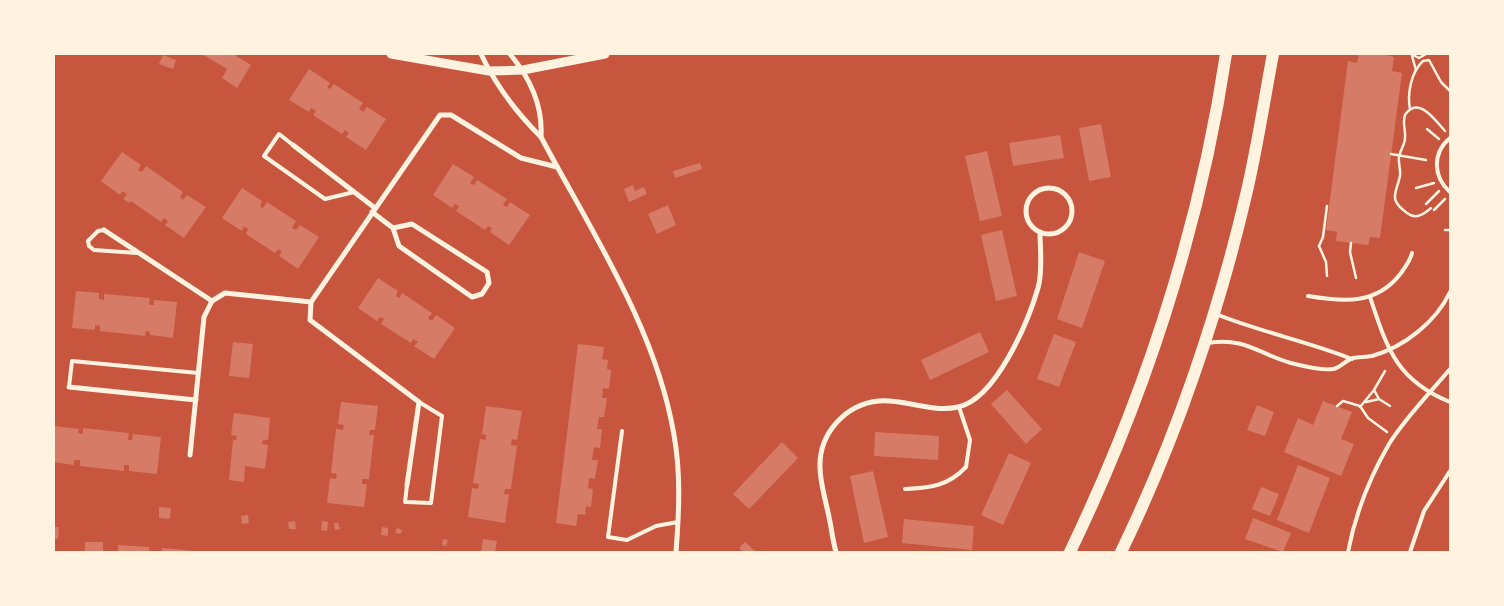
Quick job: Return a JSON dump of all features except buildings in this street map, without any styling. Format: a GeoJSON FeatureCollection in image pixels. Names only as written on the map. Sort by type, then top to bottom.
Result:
{"type":"FeatureCollection","features":[{"type":"Feature","properties":{"kind":"main road"},"geometry":{"type":"LineString","coordinates":[[1070,552],[1129,415],[1175,278],[1205,162],[1226,54]]}},
{"type":"Feature","properties":{"kind":"main road"},"geometry":{"type":"LineString","coordinates":[[1121,552],[1158,467],[1213,312],[1246,194],[1273,54]]}},
{"type":"Feature","properties":{"kind":"street"},"geometry":{"type":"LineString","coordinates":[[391,54],[489,71],[524,70],[604,54]]}},
{"type":"Feature","properties":{"kind":"street"},"geometry":{"type":"LineString","coordinates":[[480,54],[489,71],[527,123],[541,137],[624,293],[655,367],[674,435],[679,481],[676,552]]}},
{"type":"Feature","properties":{"kind":"street"},"geometry":{"type":"LineString","coordinates":[[510,54],[524,70],[539,108],[542,122],[541,137]]}},
{"type":"Feature","properties":{"kind":"street"},"geometry":{"type":"LineString","coordinates":[[407,485],[419,402],[310,320],[311,302],[435,119],[444,114],[451,115],[521,158],[557,167]]}},
{"type":"Feature","properties":{"kind":"street"},"geometry":{"type":"LineString","coordinates":[[293,145],[354,192],[393,228],[399,246],[472,297],[482,294],[489,283],[487,272],[412,224],[393,228]]}},
{"type":"Feature","properties":{"kind":"street"},"geometry":{"type":"LineString","coordinates":[[836,552],[820,467],[824,442],[839,419],[853,408],[879,401],[895,401],[944,409],[960,407],[971,402],[998,374],[1027,316],[1038,287],[1040,232],[1029,221],[1026,206],[1034,193],[1048,188],[1056,189],[1062,192],[1071,204],[1071,218],[1062,230],[1048,233],[1040,232]]}},
{"type":"Feature","properties":{"kind":"street"},"geometry":{"type":"LineString","coordinates":[[104,230],[212,301]]}},
{"type":"Feature","properties":{"kind":"street"},"geometry":{"type":"LineString","coordinates":[[190,455],[204,317],[212,301],[225,293],[311,302]]}},
{"type":"Feature","properties":{"kind":"street"},"geometry":{"type":"LineString","coordinates":[[69,388],[196,400]]}},
{"type":"Feature","properties":{"kind":"lane"},"geometry":{"type":"LineString","coordinates":[[293,145],[279,134],[264,156],[326,199],[354,192]]}},
{"type":"Feature","properties":{"kind":"lane"},"geometry":{"type":"LineString","coordinates":[[1450,138],[1438,154],[1436,170],[1440,182],[1450,192]]}},
{"type":"Feature","properties":{"kind":"lane"},"geometry":{"type":"LineString","coordinates":[[104,230],[93,234],[88,241],[89,246],[94,250],[139,253]]}},
{"type":"Feature","properties":{"kind":"lane"},"geometry":{"type":"LineString","coordinates":[[1308,296],[1338,301],[1370,297],[1391,287],[1410,261],[1412,253]]}},
{"type":"Feature","properties":{"kind":"lane"},"geometry":{"type":"LineString","coordinates":[[1203,344],[1223,341],[1247,344],[1290,363],[1334,369],[1352,359],[1372,356],[1388,350],[1429,322],[1446,302],[1450,292]]}},
{"type":"Feature","properties":{"kind":"lane"},"geometry":{"type":"LineString","coordinates":[[1370,297],[1388,350],[1402,369],[1430,394],[1450,402]]}},
{"type":"Feature","properties":{"kind":"lane"},"geometry":{"type":"LineString","coordinates":[[1213,312],[1250,328],[1334,351],[1352,359]]}},
{"type":"Feature","properties":{"kind":"lane"},"geometry":{"type":"LineString","coordinates":[[69,388],[72,361],[198,373]]}},
{"type":"Feature","properties":{"kind":"lane"},"geometry":{"type":"LineString","coordinates":[[1348,552],[1353,528],[1375,473],[1390,443],[1450,369]]}},
{"type":"Feature","properties":{"kind":"lane"},"geometry":{"type":"LineString","coordinates":[[407,485],[405,502],[431,503],[442,416],[419,402]]}},
{"type":"Feature","properties":{"kind":"lane"},"geometry":{"type":"LineString","coordinates":[[905,490],[931,488],[947,483],[966,467],[970,440],[960,407]]}},
{"type":"Feature","properties":{"kind":"lane"},"geometry":{"type":"LineString","coordinates":[[622,432],[608,537],[627,540],[656,526],[678,522]]}},
{"type":"Feature","properties":{"kind":"lane"},"geometry":{"type":"LineString","coordinates":[[1410,552],[1424,511],[1450,471]]}},
{"type":"Feature","properties":{"kind":"path"},"geometry":{"type":"LineString","coordinates":[[1411,54],[1416,58],[1429,60],[1441,82],[1450,91]]}},
{"type":"Feature","properties":{"kind":"path"},"geometry":{"type":"LineString","coordinates":[[1411,54],[1416,71]]}},
{"type":"Feature","properties":{"kind":"path"},"geometry":{"type":"LineString","coordinates":[[1426,54],[1416,71],[1409,95],[1410,109],[1403,120],[1405,138],[1399,156],[1400,173],[1394,193],[1398,205],[1414,216],[1422,215],[1433,209],[1450,192]]}},
{"type":"Feature","properties":{"kind":"path"},"geometry":{"type":"LineString","coordinates":[[1410,109],[1420,108],[1428,112],[1450,138]]}},
{"type":"Feature","properties":{"kind":"path"},"geometry":{"type":"LineString","coordinates":[[1427,129],[1445,143]]}},
{"type":"Feature","properties":{"kind":"path"},"geometry":{"type":"LineString","coordinates":[[1390,154],[1426,160]]}},
{"type":"Feature","properties":{"kind":"path"},"geometry":{"type":"LineString","coordinates":[[1416,188],[1440,182]]}},
{"type":"Feature","properties":{"kind":"path"},"geometry":{"type":"LineString","coordinates":[[1426,204],[1444,186]]}},
{"type":"Feature","properties":{"kind":"path"},"geometry":{"type":"LineString","coordinates":[[1327,206],[1323,237],[1318,246],[1326,262],[1327,276]]}},
{"type":"Feature","properties":{"kind":"path"},"geometry":{"type":"LineString","coordinates":[[1445,230],[1450,230]]}},
{"type":"Feature","properties":{"kind":"path"},"geometry":{"type":"LineString","coordinates":[[1351,243],[1350,252],[1356,278]]}},
{"type":"Feature","properties":{"kind":"path"},"geometry":{"type":"LineString","coordinates":[[1360,407],[1374,390],[1385,370]]}},
{"type":"Feature","properties":{"kind":"path"},"geometry":{"type":"LineString","coordinates":[[1374,390],[1379,399],[1390,406]]}},
{"type":"Feature","properties":{"kind":"path"},"geometry":{"type":"LineString","coordinates":[[1365,402],[1379,399]]}},
{"type":"Feature","properties":{"kind":"path"},"geometry":{"type":"LineString","coordinates":[[1337,406],[1343,402],[1360,407],[1368,418],[1376,424]]}}]}
